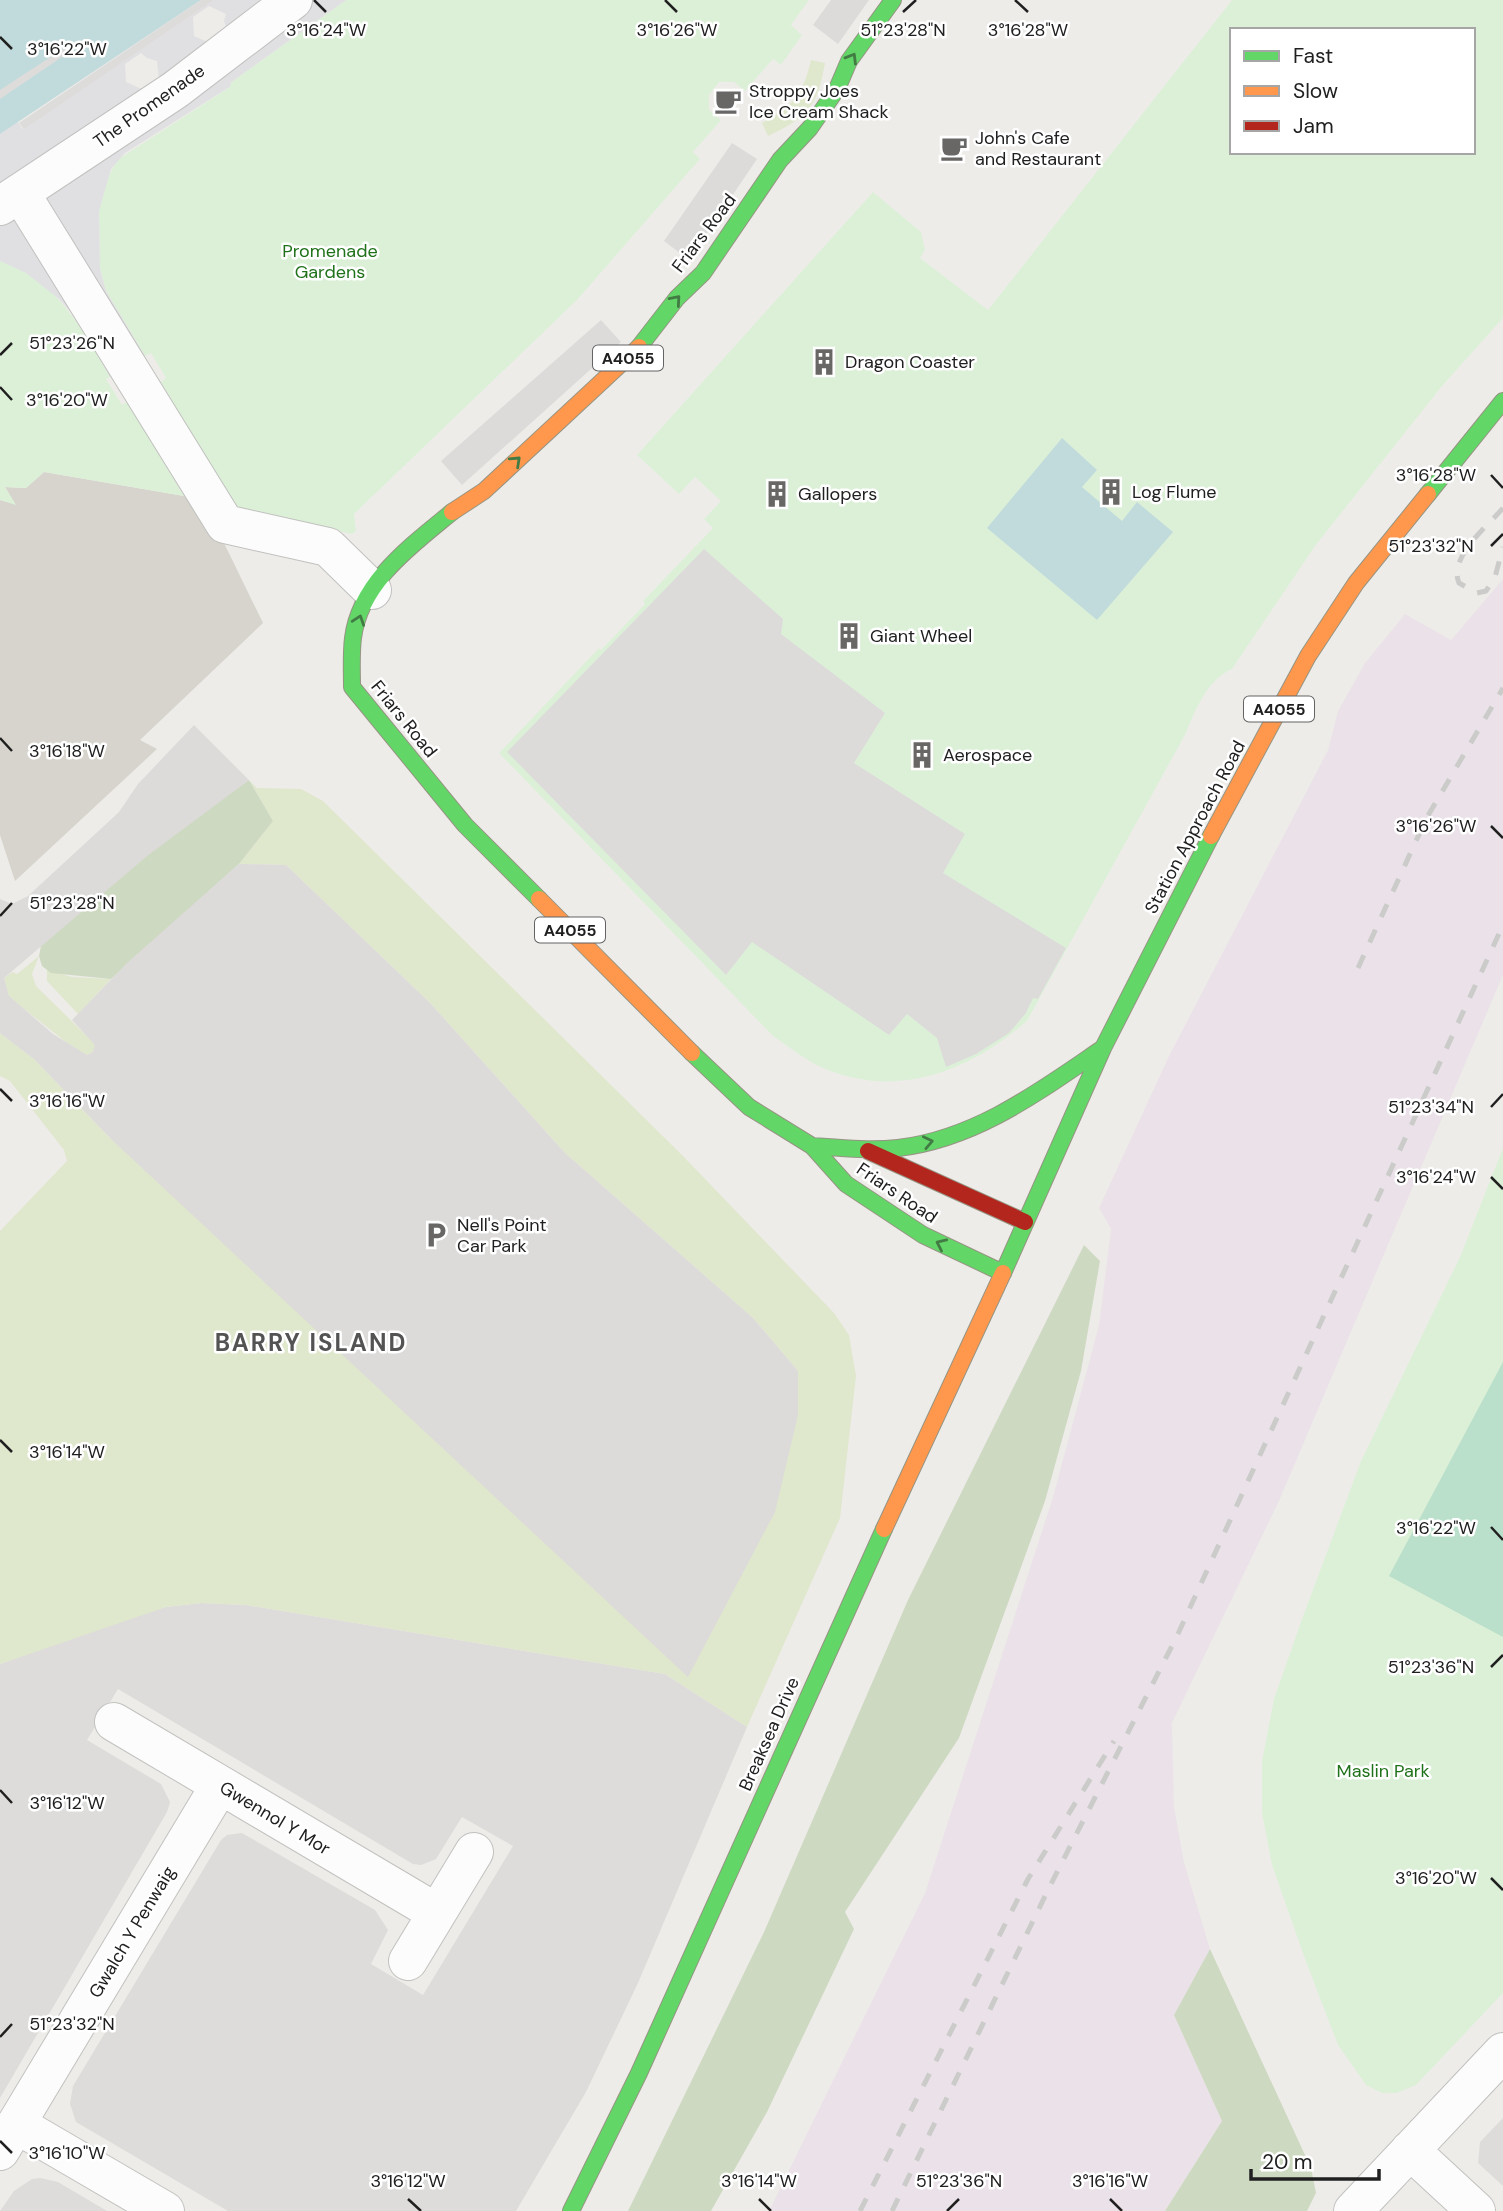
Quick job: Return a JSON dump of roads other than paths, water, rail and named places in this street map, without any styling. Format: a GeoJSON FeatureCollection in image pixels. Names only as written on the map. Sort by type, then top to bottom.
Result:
{"type":"FeatureCollection","features":[{"type":"Feature","properties":{"kind":"main road","name":"Friars Road"},"geometry":{"type":"LineString","coordinates":[[893,0],[849,61],[837,89],[810,128],[780,160],[703,273],[677,298],[635,352],[484,491],[451,512],[381,575],[372,590],[354,636],[352,687],[465,825],[726,1087],[749,1107],[812,1146],[846,1184],[922,1235],[1003,1273]]}},
{"type":"Feature","properties":{"kind":"main road","name":"Station Approach Road"},"geometry":{"type":"LineString","coordinates":[[1003,1273],[1104,1048],[1181,892],[1308,656],[1356,583],[1503,401]]}},
{"type":"Feature","properties":{"kind":"main road","name":"A4055"},"geometry":{"type":"LineString","coordinates":[[812,1146],[866,1150],[901,1148],[942,1139],[980,1125],[1013,1108],[1104,1048]]}},
{"type":"Feature","properties":{"kind":"main road"},"geometry":{"type":"LineString","coordinates":[[866,1150],[1025,1222]]}},
{"type":"Feature","properties":{"kind":"main road","name":"Breaksea Drive"},"geometry":{"type":"LineString","coordinates":[[572,2211],[639,2073],[830,1642],[1003,1273]]}},
{"type":"Feature","properties":{"kind":"street","name":"The Promenade"},"geometry":{"type":"LineString","coordinates":[[11,200],[175,90],[293,0]]}},
{"type":"Feature","properties":{"kind":"street"},"geometry":{"type":"LineString","coordinates":[[11,200],[225,524],[328,547],[372,590]]}},
{"type":"Feature","properties":{"kind":"street","name":"Gwennol Y Mor"},"geometry":{"type":"LineString","coordinates":[[114,1722],[437,1913]]}},
{"type":"Feature","properties":{"kind":"street","name":"Gwalch Y Penwaig"},"geometry":{"type":"LineString","coordinates":[[8,2138],[220,1785]]}},
{"type":"Feature","properties":{"kind":"street"},"geometry":{"type":"LineString","coordinates":[[408,1961],[474,1852]]}},
{"type":"Feature","properties":{"kind":"street"},"geometry":{"type":"LineString","coordinates":[[1353,2211],[1503,2052]]}},
{"type":"Feature","properties":{"kind":"street"},"geometry":{"type":"LineString","coordinates":[[8,2138],[165,2211]]}},
{"type":"Feature","properties":{"kind":"street"},"geometry":{"type":"LineString","coordinates":[[1410,2150],[1476,2211]]}},
{"type":"Feature","properties":{"kind":"water"},"geometry":{"type":"Polygon","coordinates":[[[0,0],[201,0],[0,134],[0,0]]]}},
{"type":"Feature","properties":{"kind":"water"},"geometry":{"type":"Polygon","coordinates":[[[1062,438],[1097,470],[1082,487],[1122,521],[1137,502],[1173,532],[1097,620],[987,528],[1062,438]]]}},
{"type":"Feature","properties":{"kind":"railway"},"geometry":{"type":"LineString","coordinates":[[1503,508],[1464,553],[1457,573],[1459,583],[1477,593],[1486,591],[1495,577],[1503,547]]}},
{"type":"Feature","properties":{"kind":"railway"},"geometry":{"type":"LineString","coordinates":[[1358,968],[1426,819],[1503,688]]}},
{"type":"Feature","properties":{"kind":"railway"},"geometry":{"type":"LineString","coordinates":[[892,2211],[1049,1888],[1177,1636],[1503,925]]}},
{"type":"Feature","properties":{"kind":"railway"},"geometry":{"type":"LineString","coordinates":[[860,2211],[1028,1879],[1114,1741]]}},
{"type":"Feature","properties":{"kind":"place","name":"Stroppy Joes Ice Cream Shack"},"geometry":{"type":"Point","coordinates":[728,101]}},
{"type":"Feature","properties":{"kind":"place","name":"John's Cafe and Restaurant"},"geometry":{"type":"Point","coordinates":[954,148]}},
{"type":"Feature","properties":{"kind":"place","name":"Dragon Coaster"},"geometry":{"type":"Point","coordinates":[824,362]}},
{"type":"Feature","properties":{"kind":"place","name":"Log Flume"},"geometry":{"type":"Point","coordinates":[1111,492]}},
{"type":"Feature","properties":{"kind":"place","name":"Gallopers"},"geometry":{"type":"Point","coordinates":[777,494]}},
{"type":"Feature","properties":{"kind":"place","name":"Giant Wheel"},"geometry":{"type":"Point","coordinates":[849,636]}},
{"type":"Feature","properties":{"kind":"place","name":"Aerospace"},"geometry":{"type":"Point","coordinates":[922,755]}},
{"type":"Feature","properties":{"kind":"place","name":"Nell's Point Car Park"},"geometry":{"type":"Point","coordinates":[436,1235]}},
{"type":"Feature","properties":{"kind":"district","name":"BARRY ISLAND"},"geometry":{"type":"Point","coordinates":[311,1342]}},
{"type":"Feature","properties":{"kind":"park label","name":"Promenade Gardens"},"geometry":{"type":"Point","coordinates":[330,261]}},
{"type":"Feature","properties":{"kind":"park label","name":"Maslin Park"},"geometry":{"type":"Point","coordinates":[1383,1771]}}]}
